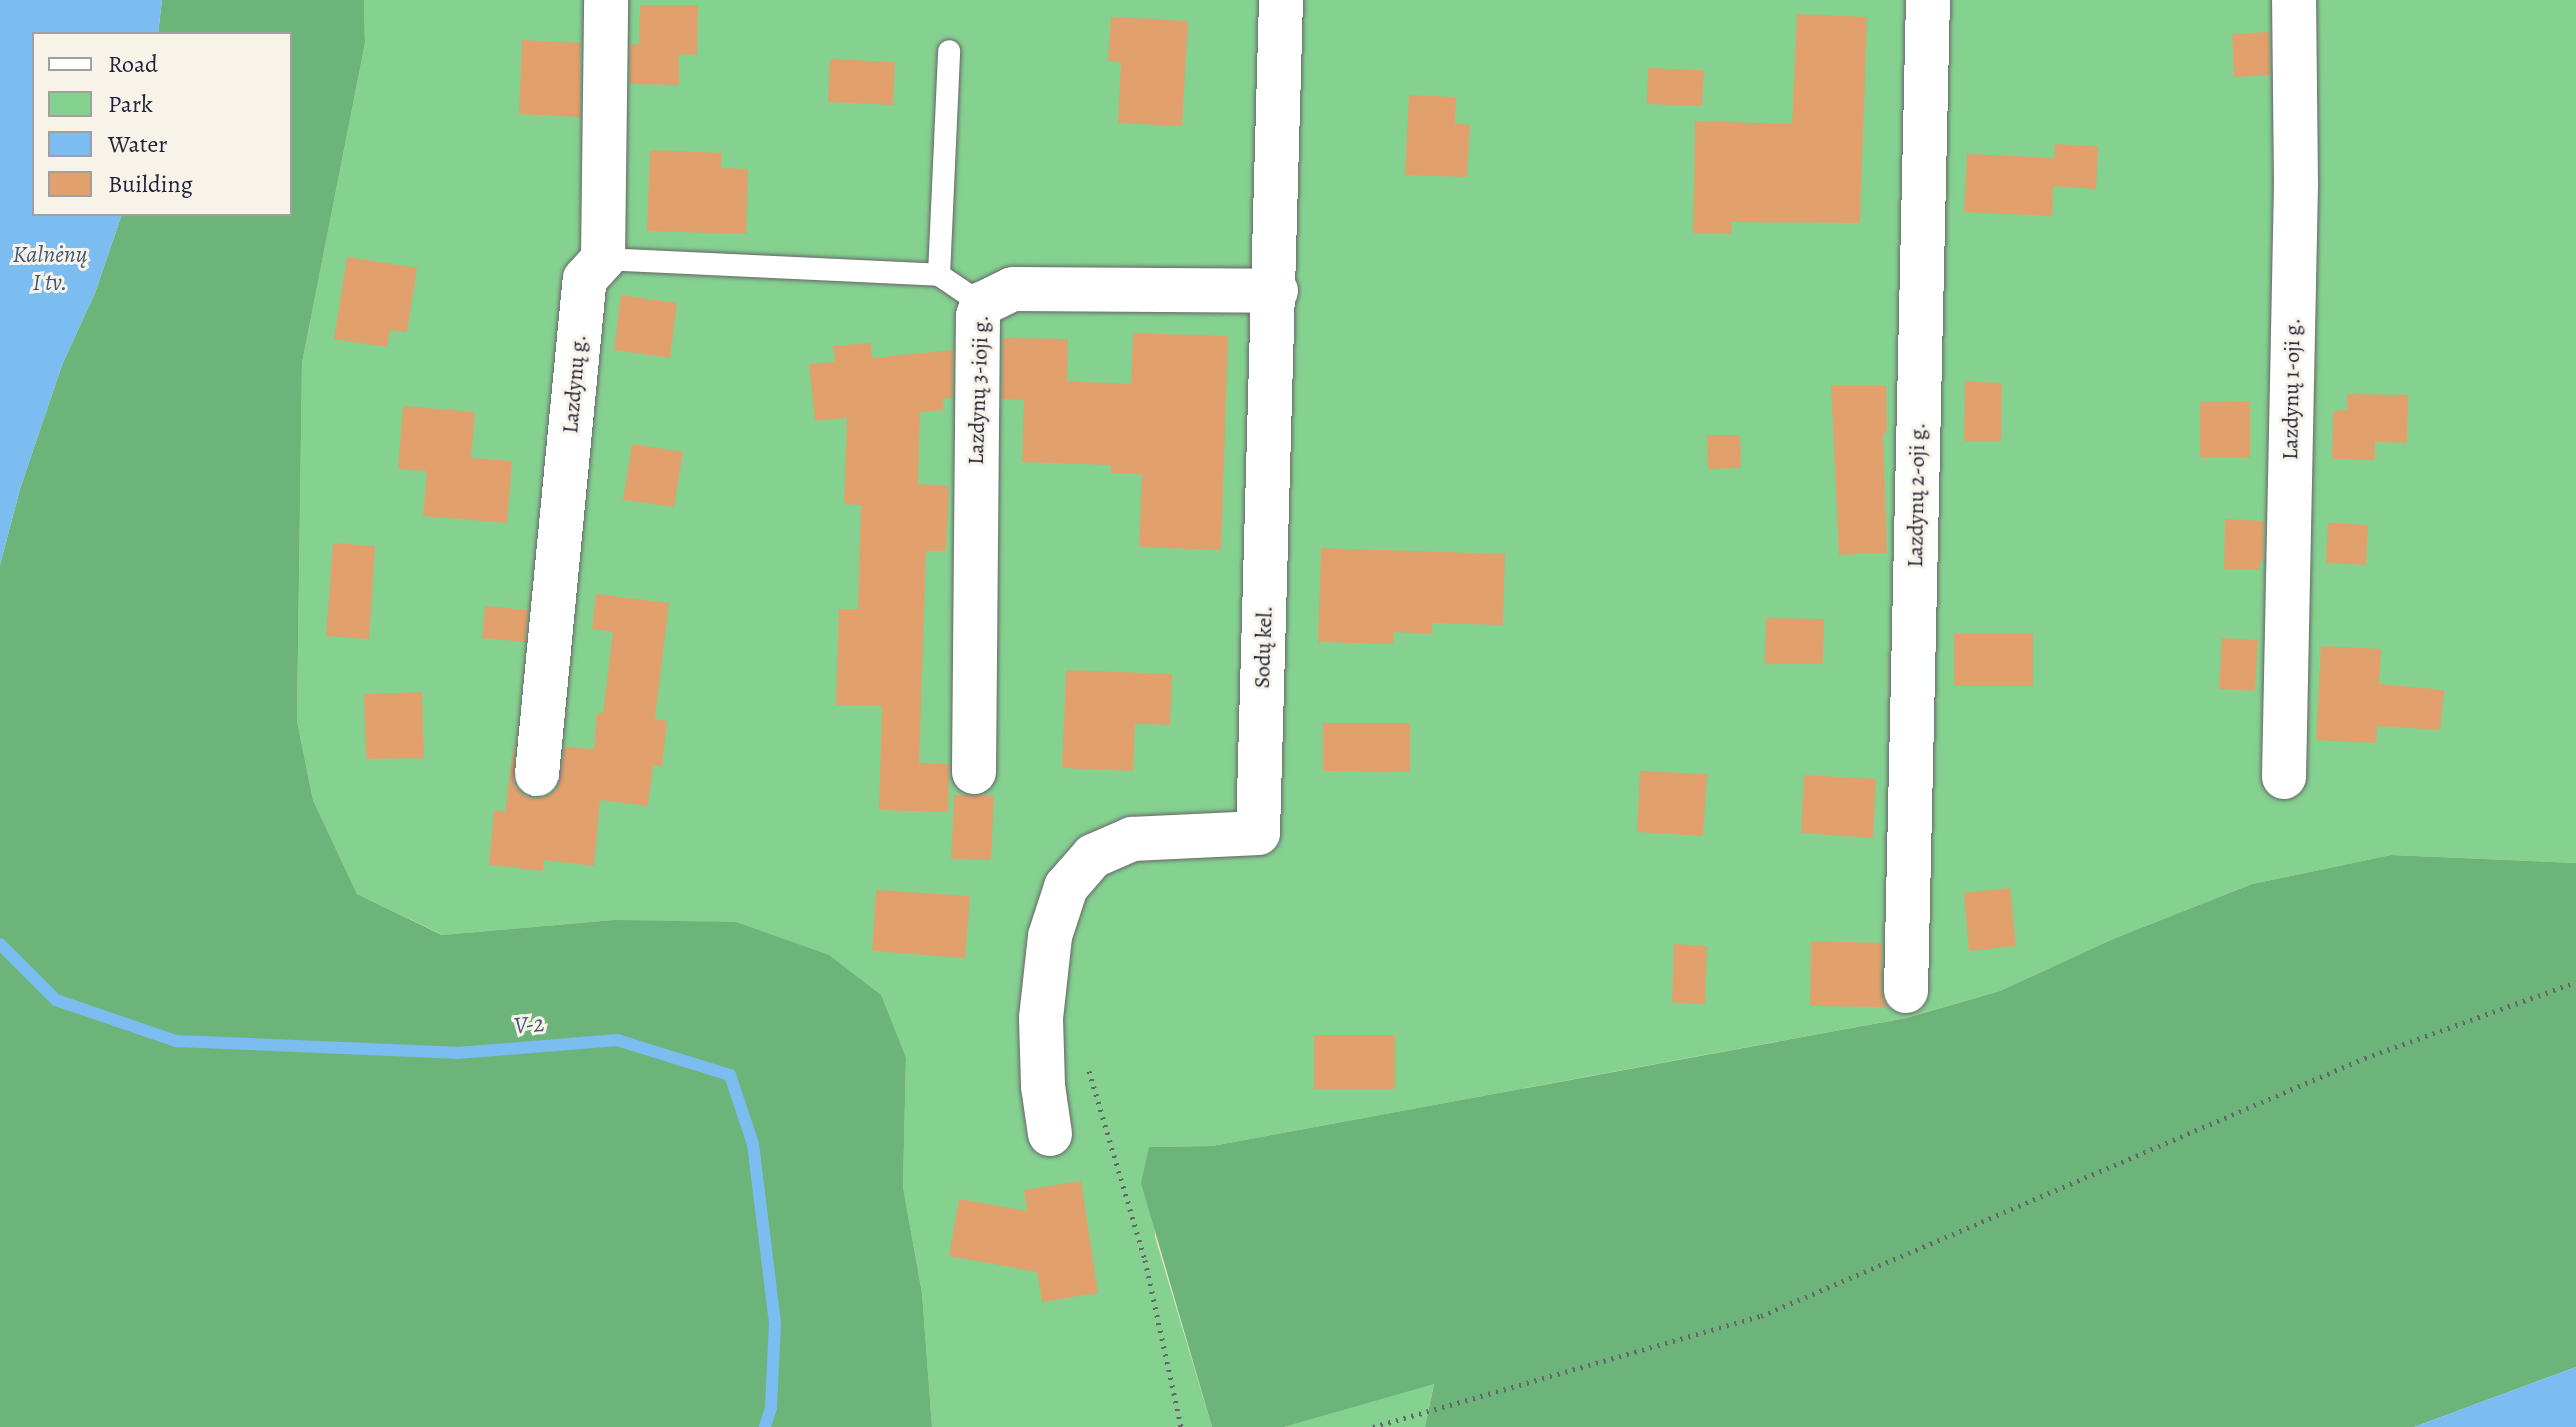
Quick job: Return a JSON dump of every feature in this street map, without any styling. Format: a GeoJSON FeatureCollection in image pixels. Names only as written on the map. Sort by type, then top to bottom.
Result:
{"type":"FeatureCollection","features":[{"type":"Feature","properties":{"kind":"street","name":"Lazdynų g."},"geometry":{"type":"LineString","coordinates":[[537,774],[585,279],[603,259],[606,0]]}},
{"type":"Feature","properties":{"kind":"street","name":"Sodų kel."},"geometry":{"type":"LineString","coordinates":[[1050,1134],[1043,1086],[1041,1018],[1050,936],[1066,887],[1093,856],[1132,839],[1258,833],[1276,291],[1281,0]]}},
{"type":"Feature","properties":{"kind":"street","name":"Lazdynų 2-oji g."},"geometry":{"type":"LineString","coordinates":[[1906,991],[1928,0]]}},
{"type":"Feature","properties":{"kind":"street","name":"Lazdynų 1-oji g."},"geometry":{"type":"LineString","coordinates":[[2284,777],[2296,185],[2294,0]]}},
{"type":"Feature","properties":{"kind":"street","name":"Lazdynų 3-ioji g."},"geometry":{"type":"LineString","coordinates":[[974,772],[978,316],[982,304],[1013,289],[1276,291]]}},
{"type":"Feature","properties":{"kind":"lane"},"geometry":{"type":"LineString","coordinates":[[939,275],[949,51]]}},
{"type":"Feature","properties":{"kind":"lane"},"geometry":{"type":"LineString","coordinates":[[603,259],[939,275],[982,304]]}},
{"type":"Feature","properties":{"kind":"path"},"geometry":{"type":"LineString","coordinates":[[1373,1427],[1761,1316],[2365,1058],[2576,982]]}},
{"type":"Feature","properties":{"kind":"path"},"geometry":{"type":"LineString","coordinates":[[1087,1067],[1145,1260],[1181,1427]]}},
{"type":"Feature","properties":{"kind":"green space"},"geometry":{"type":"Polygon","coordinates":[[[162,0],[364,0],[365,43],[302,363],[297,721],[313,800],[357,894],[442,935],[613,920],[736,922],[829,955],[881,995],[906,1058],[903,1187],[922,1293],[932,1427],[0,1427],[0,565],[20,489],[62,365],[95,293],[121,216],[292,216],[292,32],[158,32],[162,0]]]}},
{"type":"Feature","properties":{"kind":"green space"},"geometry":{"type":"Polygon","coordinates":[[[364,0],[2576,0],[2576,863],[2391,855],[2252,884],[2113,939],[2000,991],[1905,1018],[1212,1146],[1150,1147],[1155,1237],[1212,1427],[932,1427],[922,1293],[903,1187],[906,1058],[613,920],[443,935],[357,894],[313,800],[297,721],[302,363],[365,43],[364,0]]]}},
{"type":"Feature","properties":{"kind":"green space"},"geometry":{"type":"Polygon","coordinates":[[[2391,855],[2576,863],[2576,1367],[2414,1427],[1425,1427],[1434,1384],[1284,1427],[1212,1427],[1141,1183],[1149,1147],[1212,1146],[1906,1018],[2000,991],[2113,939],[2252,884],[2391,855]]]}},
{"type":"Feature","properties":{"kind":"green space"},"geometry":{"type":"Polygon","coordinates":[[[1434,1383],[1425,1427],[1284,1427],[1434,1383]]]}},
{"type":"Feature","properties":{"kind":"water","name":"Kalnėnų I tv."},"geometry":{"type":"Polygon","coordinates":[[[0,0],[162,0],[158,32],[32,32],[32,216],[121,216],[95,293],[62,365],[20,489],[0,565],[0,0]]]}},
{"type":"Feature","properties":{"kind":"water"},"geometry":{"type":"Polygon","coordinates":[[[2576,1367],[2576,1427],[2414,1427],[2576,1367]]]}},
{"type":"Feature","properties":{"kind":"building"},"geometry":{"type":"Polygon","coordinates":[[[640,5],[698,5],[697,55],[679,54],[679,85],[630,84],[630,44],[639,45],[640,5]]]}},
{"type":"Feature","properties":{"kind":"building"},"geometry":{"type":"Polygon","coordinates":[[[1797,14],[1867,17],[1860,223],[1732,222],[1731,234],[1693,233],[1695,121],[1792,124],[1797,14]]]}},
{"type":"Feature","properties":{"kind":"building"},"geometry":{"type":"Polygon","coordinates":[[[1111,17],[1188,21],[1182,126],[1118,123],[1121,62],[1108,61],[1111,17]]]}},
{"type":"Feature","properties":{"kind":"building"},"geometry":{"type":"Polygon","coordinates":[[[2269,32],[2270,75],[2234,77],[2232,34],[2269,32]]]}},
{"type":"Feature","properties":{"kind":"building"},"geometry":{"type":"Polygon","coordinates":[[[522,40],[580,43],[580,117],[519,114],[522,40]]]}},
{"type":"Feature","properties":{"kind":"building"},"geometry":{"type":"Polygon","coordinates":[[[830,59],[895,62],[893,105],[828,102],[830,59]]]}},
{"type":"Feature","properties":{"kind":"building"},"geometry":{"type":"Polygon","coordinates":[[[1648,68],[1704,70],[1702,106],[1647,104],[1648,68]]]}},
{"type":"Feature","properties":{"kind":"building"},"geometry":{"type":"Polygon","coordinates":[[[1409,95],[1456,97],[1455,123],[1470,125],[1467,177],[1405,175],[1409,95]]]}},
{"type":"Feature","properties":{"kind":"building"},"geometry":{"type":"Polygon","coordinates":[[[2055,144],[2098,146],[2096,189],[2053,186],[2052,216],[1964,212],[1967,154],[2054,158],[2054,166],[2055,144]]]}},
{"type":"Feature","properties":{"kind":"building"},"geometry":{"type":"Polygon","coordinates":[[[650,150],[722,153],[721,168],[748,169],[746,234],[647,231],[650,150]]]}},
{"type":"Feature","properties":{"kind":"building"},"geometry":{"type":"Polygon","coordinates":[[[347,257],[417,268],[407,332],[390,330],[387,347],[334,339],[347,257]]]}},
{"type":"Feature","properties":{"kind":"building"},"geometry":{"type":"Polygon","coordinates":[[[621,295],[677,303],[670,358],[614,350],[621,295]]]}},
{"type":"Feature","properties":{"kind":"building"},"geometry":{"type":"Polygon","coordinates":[[[1133,333],[1228,336],[1221,550],[1139,547],[1142,474],[1111,473],[1111,465],[1022,462],[1024,400],[1002,399],[1003,338],[1068,339],[1067,381],[1131,384],[1133,333]]]}},
{"type":"Feature","properties":{"kind":"building"},"geometry":{"type":"Polygon","coordinates":[[[871,343],[872,358],[953,350],[952,398],[943,398],[944,410],[920,412],[918,484],[949,486],[946,551],[926,551],[919,763],[949,764],[948,812],[879,810],[882,706],[836,705],[839,609],[858,609],[861,505],[844,504],[847,418],[815,421],[809,364],[835,362],[833,346],[871,343]]]}},
{"type":"Feature","properties":{"kind":"building"},"geometry":{"type":"Polygon","coordinates":[[[1965,381],[2002,383],[2001,441],[1964,441],[1965,381]]]}},
{"type":"Feature","properties":{"kind":"building"},"geometry":{"type":"Polygon","coordinates":[[[1831,385],[1886,385],[1887,433],[1883,433],[1887,553],[1839,555],[1831,385]]]}},
{"type":"Feature","properties":{"kind":"building"},"geometry":{"type":"Polygon","coordinates":[[[2347,394],[2408,395],[2407,443],[2375,442],[2375,460],[2332,459],[2333,411],[2347,410],[2347,394]]]}},
{"type":"Feature","properties":{"kind":"building"},"geometry":{"type":"Polygon","coordinates":[[[2250,401],[2250,458],[2200,458],[2200,402],[2250,401]]]}},
{"type":"Feature","properties":{"kind":"building"},"geometry":{"type":"Polygon","coordinates":[[[403,406],[475,412],[471,458],[512,461],[507,523],[423,516],[427,471],[398,469],[403,406]]]}},
{"type":"Feature","properties":{"kind":"building"},"geometry":{"type":"Polygon","coordinates":[[[1707,435],[1740,435],[1741,468],[1708,469],[1707,435]]]}},
{"type":"Feature","properties":{"kind":"building"},"geometry":{"type":"Polygon","coordinates":[[[632,444],[683,452],[674,507],[623,500],[632,444]]]}},
{"type":"Feature","properties":{"kind":"building"},"geometry":{"type":"Polygon","coordinates":[[[2225,519],[2264,521],[2263,561],[2260,561],[2259,570],[2224,570],[2225,519]]]}},
{"type":"Feature","properties":{"kind":"building"},"geometry":{"type":"Polygon","coordinates":[[[2328,523],[2368,525],[2366,565],[2326,563],[2328,523]]]}},
{"type":"Feature","properties":{"kind":"building"},"geometry":{"type":"Polygon","coordinates":[[[333,543],[375,546],[369,639],[326,636],[333,543]]]}},
{"type":"Feature","properties":{"kind":"building"},"geometry":{"type":"Polygon","coordinates":[[[1321,548],[1505,554],[1503,625],[1432,623],[1432,634],[1394,632],[1393,644],[1318,642],[1321,548]]]}},
{"type":"Feature","properties":{"kind":"building"},"geometry":{"type":"Polygon","coordinates":[[[596,594],[669,603],[655,719],[667,721],[662,766],[653,765],[648,806],[600,800],[594,866],[544,860],[543,871],[489,865],[494,810],[505,812],[514,742],[514,784],[523,795],[535,799],[548,796],[558,788],[565,747],[594,749],[597,713],[603,713],[613,632],[592,629],[596,594]]]}},
{"type":"Feature","properties":{"kind":"building"},"geometry":{"type":"Polygon","coordinates":[[[485,606],[528,610],[525,642],[482,638],[485,606]]]}},
{"type":"Feature","properties":{"kind":"building"},"geometry":{"type":"Polygon","coordinates":[[[1766,618],[1824,619],[1823,664],[1765,664],[1766,618]]]}},
{"type":"Feature","properties":{"kind":"building"},"geometry":{"type":"Polygon","coordinates":[[[1954,634],[2033,634],[2033,686],[1954,686],[1954,634]]]}},
{"type":"Feature","properties":{"kind":"building"},"geometry":{"type":"Polygon","coordinates":[[[2222,638],[2258,640],[2255,691],[2219,689],[2222,638]]]}},
{"type":"Feature","properties":{"kind":"building"},"geometry":{"type":"Polygon","coordinates":[[[2321,646],[2381,649],[2379,684],[2444,690],[2440,730],[2377,726],[2376,743],[2316,740],[2321,646]]]}},
{"type":"Feature","properties":{"kind":"building"},"geometry":{"type":"Polygon","coordinates":[[[1066,670],[1172,674],[1170,725],[1135,724],[1133,771],[1062,768],[1066,670]]]}},
{"type":"Feature","properties":{"kind":"building"},"geometry":{"type":"Polygon","coordinates":[[[422,692],[424,758],[366,759],[364,694],[422,692]]]}},
{"type":"Feature","properties":{"kind":"building"},"geometry":{"type":"Polygon","coordinates":[[[1323,723],[1410,723],[1410,772],[1323,771],[1323,723]]]}},
{"type":"Feature","properties":{"kind":"building"},"geometry":{"type":"Polygon","coordinates":[[[1640,771],[1707,774],[1703,836],[1637,832],[1640,771]]]}},
{"type":"Feature","properties":{"kind":"building"},"geometry":{"type":"Polygon","coordinates":[[[1804,775],[1876,779],[1873,838],[1801,833],[1804,775]]]}},
{"type":"Feature","properties":{"kind":"building"},"geometry":{"type":"Polygon","coordinates":[[[954,795],[994,796],[991,860],[951,859],[954,795]]]}},
{"type":"Feature","properties":{"kind":"building"},"geometry":{"type":"Polygon","coordinates":[[[2010,888],[2016,946],[1969,951],[1964,893],[2010,888]]]}},
{"type":"Feature","properties":{"kind":"building"},"geometry":{"type":"Polygon","coordinates":[[[876,890],[970,896],[965,958],[872,951],[876,890]]]}},
{"type":"Feature","properties":{"kind":"building"},"geometry":{"type":"Polygon","coordinates":[[[1811,941],[1882,943],[1881,990],[1886,1007],[1810,1006],[1811,941]]]}},
{"type":"Feature","properties":{"kind":"building"},"geometry":{"type":"Polygon","coordinates":[[[1674,944],[1707,946],[1705,1004],[1672,1003],[1674,944]]]}},
{"type":"Feature","properties":{"kind":"building"},"geometry":{"type":"Polygon","coordinates":[[[1314,1035],[1395,1035],[1395,1089],[1314,1089],[1314,1035]]]}},
{"type":"Feature","properties":{"kind":"building"},"geometry":{"type":"Polygon","coordinates":[[[1081,1181],[1098,1293],[1042,1302],[1037,1272],[949,1256],[959,1199],[1027,1211],[1024,1190],[1081,1181]]]}},
{"type":"Feature","properties":{"kind":"waterway","name":"V-2"},"geometry":{"type":"LineString","coordinates":[[0,944],[56,1000],[176,1041],[457,1053],[617,1040],[730,1075],[753,1144],[775,1322],[771,1408],[765,1427]]}}]}
